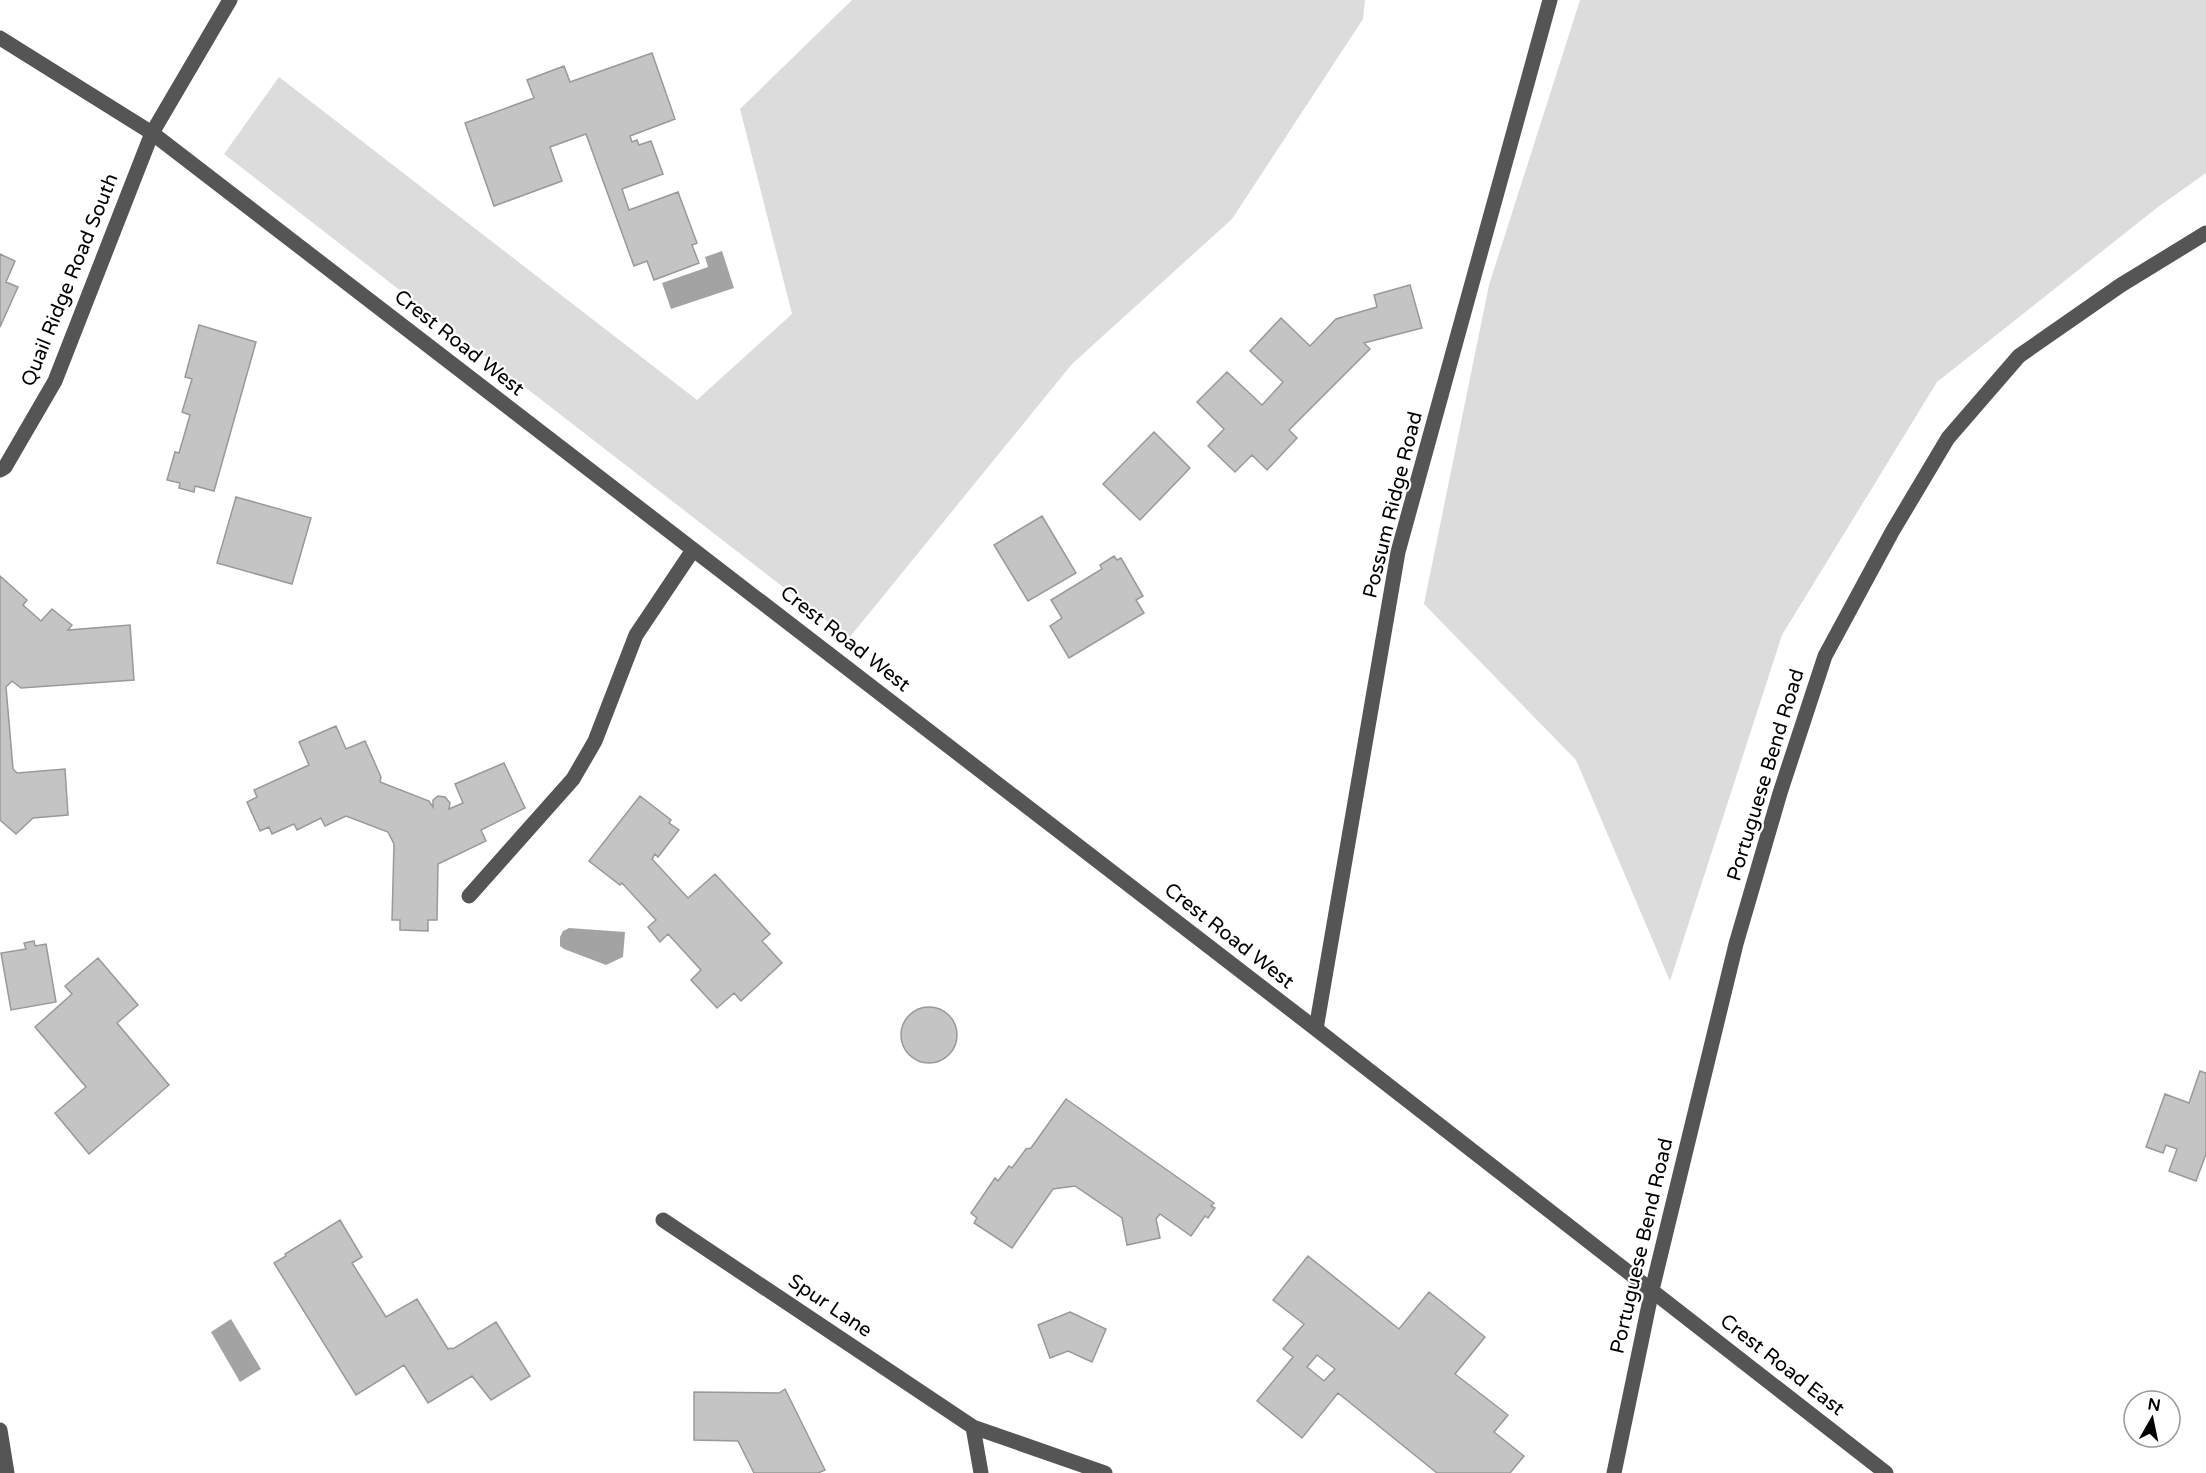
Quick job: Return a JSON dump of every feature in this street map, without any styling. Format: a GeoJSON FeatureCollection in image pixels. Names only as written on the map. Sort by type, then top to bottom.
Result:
{"type":"FeatureCollection","features":[{"type":"Feature","properties":{"kind":"street","name":"Quail Ridge Road South"},"geometry":{"type":"LineString","coordinates":[[0,470],[5,467],[54,381],[152,133],[230,0]]}},
{"type":"Feature","properties":{"kind":"street","name":"Possum Ridge Road"},"geometry":{"type":"LineString","coordinates":[[1316,1029],[1398,552],[1550,0]]}},
{"type":"Feature","properties":{"kind":"street","name":"Crest Road West"},"geometry":{"type":"LineString","coordinates":[[0,38],[152,133],[1652,1290]]}},
{"type":"Feature","properties":{"kind":"street","name":"Portuguese Bend Road"},"geometry":{"type":"LineString","coordinates":[[1614,1473],[1652,1290],[1736,944],[1780,792],[1825,656],[1892,531],[1948,438],[2019,356],[2121,285],[2206,233]]}},
{"type":"Feature","properties":{"kind":"street"},"geometry":{"type":"LineString","coordinates":[[469,896],[573,779],[596,741],[636,635],[693,550]]}},
{"type":"Feature","properties":{"kind":"street","name":"Spur Lane"},"geometry":{"type":"LineString","coordinates":[[663,1220],[973,1427],[1105,1473]]}},
{"type":"Feature","properties":{"kind":"street","name":"Crest Road East"},"geometry":{"type":"LineString","coordinates":[[1652,1290],[1886,1473]]}},
{"type":"Feature","properties":{"kind":"street"},"geometry":{"type":"LineString","coordinates":[[973,1427],[981,1473]]}},
{"type":"Feature","properties":{"kind":"street"},"geometry":{"type":"LineString","coordinates":[[0,1430],[7,1473]]}},
{"type":"Feature","properties":{"kind":"shaded area"},"geometry":{"type":"Polygon","coordinates":[[[852,0],[1365,0],[1363,19],[1232,219],[1072,364],[849,638],[224,154],[279,77],[697,400],[792,314],[740,109],[852,0]]]}},
{"type":"Feature","properties":{"kind":"shaded area"},"geometry":{"type":"Polygon","coordinates":[[[1580,0],[2206,0],[2206,173],[2158,207],[1937,382],[1782,635],[1670,981],[1576,760],[1424,604],[1489,285],[1580,0]]]}},
{"type":"Feature","properties":{"kind":"shaded area"},"geometry":{"type":"Polygon","coordinates":[[[722,251],[734,288],[671,309],[662,283],[708,267],[705,257],[722,251]]]}},
{"type":"Feature","properties":{"kind":"shaded area"},"geometry":{"type":"Polygon","coordinates":[[[569,928],[625,932],[623,957],[606,965],[564,949],[560,946],[560,937],[563,931],[569,928]]]}},
{"type":"Feature","properties":{"kind":"shaded area"},"geometry":{"type":"Polygon","coordinates":[[[231,1319],[261,1369],[240,1382],[211,1332],[231,1319]]]}},
{"type":"Feature","properties":{"kind":"building"},"geometry":{"type":"Polygon","coordinates":[[[652,53],[675,119],[630,136],[632,142],[637,140],[639,145],[651,141],[663,174],[622,189],[629,210],[678,192],[697,243],[692,245],[699,263],[654,280],[647,261],[634,266],[586,134],[550,147],[562,181],[494,206],[465,123],[534,98],[527,80],[564,66],[570,82],[652,53]]]}},
{"type":"Feature","properties":{"kind":"building"},"geometry":{"type":"Polygon","coordinates":[[[0,254],[15,261],[6,282],[18,287],[0,327],[0,254]]]}},
{"type":"Feature","properties":{"kind":"building"},"geometry":{"type":"Polygon","coordinates":[[[1410,285],[1422,328],[1364,343],[1370,349],[1289,430],[1297,438],[1267,470],[1252,455],[1235,472],[1208,446],[1224,429],[1197,402],[1227,372],[1262,405],[1283,382],[1250,351],[1281,318],[1310,346],[1336,319],[1377,307],[1374,295],[1410,285]]]}},
{"type":"Feature","properties":{"kind":"building"},"geometry":{"type":"Polygon","coordinates":[[[199,325],[256,342],[214,491],[195,486],[194,492],[179,488],[180,483],[167,480],[175,452],[179,453],[190,415],[182,412],[192,379],[185,377],[199,325]]]}},
{"type":"Feature","properties":{"kind":"building"},"geometry":{"type":"Polygon","coordinates":[[[1154,432],[1190,468],[1140,520],[1103,484],[1154,432]]]}},
{"type":"Feature","properties":{"kind":"building"},"geometry":{"type":"Polygon","coordinates":[[[236,497],[311,518],[292,584],[217,563],[236,497]]]}},
{"type":"Feature","properties":{"kind":"building"},"geometry":{"type":"Polygon","coordinates":[[[1042,516],[1076,573],[1028,601],[994,545],[1042,516]]]}},
{"type":"Feature","properties":{"kind":"building"},"geometry":{"type":"Polygon","coordinates":[[[1114,556],[1117,560],[1121,558],[1143,596],[1136,600],[1144,613],[1069,658],[1050,626],[1062,618],[1051,600],[1102,569],[1100,565],[1114,556]]]}},
{"type":"Feature","properties":{"kind":"building"},"geometry":{"type":"Polygon","coordinates":[[[0,576],[27,600],[23,605],[41,621],[52,609],[72,625],[68,630],[130,625],[134,680],[21,688],[12,681],[6,687],[13,769],[17,773],[65,769],[68,815],[33,818],[16,834],[0,820],[0,576]]]}},
{"type":"Feature","properties":{"kind":"building"},"geometry":{"type":"Polygon","coordinates":[[[336,726],[346,749],[365,741],[381,777],[380,782],[429,801],[433,807],[433,800],[438,796],[445,797],[450,803],[449,809],[463,803],[455,784],[504,763],[525,808],[481,830],[486,841],[438,864],[437,920],[428,920],[428,931],[400,930],[400,920],[392,920],[394,844],[388,832],[346,816],[325,826],[321,818],[297,830],[294,824],[272,834],[269,827],[260,831],[247,802],[257,797],[254,790],[309,765],[299,742],[336,726]]]}},
{"type":"Feature","properties":{"kind":"building"},"geometry":{"type":"Polygon","coordinates":[[[640,796],[671,820],[669,823],[679,830],[658,857],[655,854],[652,859],[688,898],[715,874],[770,934],[762,941],[782,963],[741,1001],[734,993],[717,1008],[691,980],[701,970],[668,934],[660,942],[648,927],[656,920],[622,883],[620,885],[589,861],[640,796]]]}},
{"type":"Feature","properties":{"kind":"building"},"geometry":{"type":"Polygon","coordinates":[[[34,941],[35,946],[46,944],[56,1002],[11,1010],[1,953],[26,949],[24,943],[34,941]]]}},
{"type":"Feature","properties":{"kind":"building"},"geometry":{"type":"Polygon","coordinates":[[[98,958],[138,1005],[117,1023],[169,1085],[89,1154],[55,1113],[86,1087],[35,1027],[72,994],[65,986],[98,958]]]}},
{"type":"Feature","properties":{"kind":"building"},"geometry":{"type":"Polygon","coordinates":[[[924,1007],[934,1007],[949,1015],[955,1024],[957,1035],[955,1046],[949,1055],[934,1063],[924,1063],[913,1058],[906,1051],[901,1040],[901,1030],[906,1019],[913,1012],[924,1007]]]}},
{"type":"Feature","properties":{"kind":"building"},"geometry":{"type":"Polygon","coordinates":[[[2200,1071],[2206,1073],[2206,1154],[2196,1181],[2169,1171],[2177,1149],[2166,1145],[2163,1153],[2146,1147],[2165,1094],[2189,1103],[2200,1071]]]}},
{"type":"Feature","properties":{"kind":"building"},"geometry":{"type":"Polygon","coordinates":[[[1066,1099],[1214,1203],[1211,1206],[1215,1208],[1208,1218],[1205,1216],[1191,1236],[1160,1214],[1156,1219],[1160,1238],[1127,1245],[1122,1218],[1075,1186],[1053,1189],[1012,1248],[974,1223],[977,1218],[971,1213],[995,1178],[998,1181],[1009,1166],[1012,1168],[1026,1149],[1031,1148],[1066,1099]]]}},
{"type":"Feature","properties":{"kind":"building"},"geometry":{"type":"Polygon","coordinates":[[[340,1220],[362,1257],[352,1263],[386,1317],[417,1299],[448,1349],[453,1349],[496,1322],[530,1376],[491,1400],[472,1376],[428,1403],[404,1365],[356,1395],[274,1263],[340,1220]]]}},
{"type":"Feature","properties":{"kind":"building"},"geometry":{"type":"Polygon","coordinates":[[[1308,1256],[1399,1329],[1429,1292],[1485,1337],[1455,1374],[1508,1415],[1494,1432],[1524,1456],[1510,1473],[1437,1473],[1338,1393],[1302,1438],[1257,1401],[1293,1357],[1283,1349],[1304,1324],[1273,1300],[1308,1256]],[[1317,1355],[1307,1367],[1324,1381],[1335,1369],[1317,1355]]]}},
{"type":"Feature","properties":{"kind":"building"},"geometry":{"type":"Polygon","coordinates":[[[1070,1312],[1106,1329],[1092,1362],[1068,1351],[1050,1358],[1038,1325],[1070,1312]]]}},
{"type":"Feature","properties":{"kind":"building"},"geometry":{"type":"Polygon","coordinates":[[[785,1389],[825,1470],[818,1473],[754,1473],[738,1441],[694,1440],[694,1392],[779,1393],[785,1389]]]}}]}
